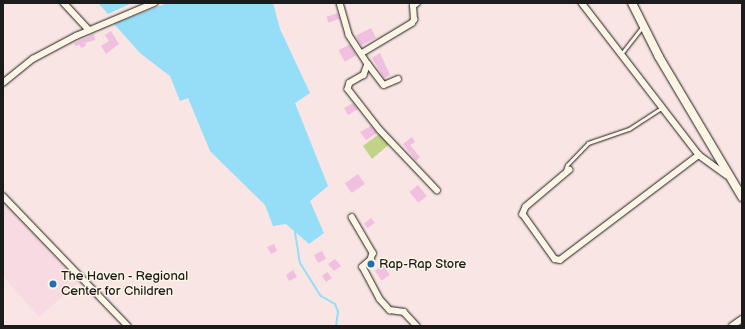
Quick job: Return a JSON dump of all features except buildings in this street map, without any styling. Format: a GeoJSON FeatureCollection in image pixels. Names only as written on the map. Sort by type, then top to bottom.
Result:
{"type":"FeatureCollection","features":[{"type":"Feature","properties":{"kind":"main road"},"geometry":{"type":"LineString","coordinates":[[632,3],[642,26],[742,197]]}},
{"type":"Feature","properties":{"kind":"street"},"geometry":{"type":"LineString","coordinates":[[64,3],[89,30]]}},
{"type":"Feature","properties":{"kind":"street"},"geometry":{"type":"LineString","coordinates":[[3,83],[34,59],[89,30],[154,3]]}},
{"type":"Feature","properties":{"kind":"street"},"geometry":{"type":"LineString","coordinates":[[340,3],[349,35],[384,85],[398,79]]}},
{"type":"Feature","properties":{"kind":"street"},"geometry":{"type":"LineString","coordinates":[[362,53],[412,23],[414,20],[413,6],[417,3]]}},
{"type":"Feature","properties":{"kind":"street"},"geometry":{"type":"LineString","coordinates":[[582,3],[699,155],[730,177]]}},
{"type":"Feature","properties":{"kind":"street"},"geometry":{"type":"LineString","coordinates":[[368,64],[364,75],[350,83],[348,89],[380,130],[436,190]]}},
{"type":"Feature","properties":{"kind":"street"},"geometry":{"type":"LineString","coordinates":[[570,170],[526,207],[523,214],[556,259],[560,260],[699,155]]}},
{"type":"Feature","properties":{"kind":"street"},"geometry":{"type":"LineString","coordinates":[[3,196],[128,326]]}},
{"type":"Feature","properties":{"kind":"street"},"geometry":{"type":"LineString","coordinates":[[352,217],[373,253],[371,260],[363,267],[380,299],[390,310],[404,312],[416,326]]}},
{"type":"Feature","properties":{"kind":"street"},"geometry":{"type":"LineString","coordinates":[[732,326],[742,319]]}},
{"type":"Feature","properties":{"kind":"lane"},"geometry":{"type":"LineString","coordinates":[[622,54],[642,26]]}},
{"type":"Feature","properties":{"kind":"lane"},"geometry":{"type":"LineString","coordinates":[[564,175],[567,165],[588,143],[629,129],[662,108]]}},
{"type":"Feature","properties":{"kind":"shaded area"},"geometry":{"type":"Polygon","coordinates":[[[3,200],[80,281],[39,317],[3,276],[3,200]]]}},
{"type":"Feature","properties":{"kind":"green space"},"geometry":{"type":"Polygon","coordinates":[[[383,131],[393,141],[372,159],[363,146],[383,131]]]}},
{"type":"Feature","properties":{"kind":"water"},"geometry":{"type":"Polygon","coordinates":[[[98,3],[132,3],[108,14],[98,3]]]}},
{"type":"Feature","properties":{"kind":"water"},"geometry":{"type":"Polygon","coordinates":[[[167,3],[273,3],[280,29],[310,93],[295,103],[328,186],[310,201],[324,233],[309,244],[286,224],[273,226],[265,205],[210,151],[188,98],[180,101],[170,76],[140,53],[114,24],[167,3]]]}},
{"type":"Feature","properties":{"kind":"waterway"},"geometry":{"type":"LineString","coordinates":[[295,232],[300,263],[321,296],[335,304],[338,312],[336,326]]}},
{"type":"Feature","properties":{"kind":"place","name":"Rap-Rap Store"},"geometry":{"type":"Point","coordinates":[371,264]}},
{"type":"Feature","properties":{"kind":"place","name":"The Haven - Regional Center for Children"},"geometry":{"type":"Point","coordinates":[53,284]}}]}
